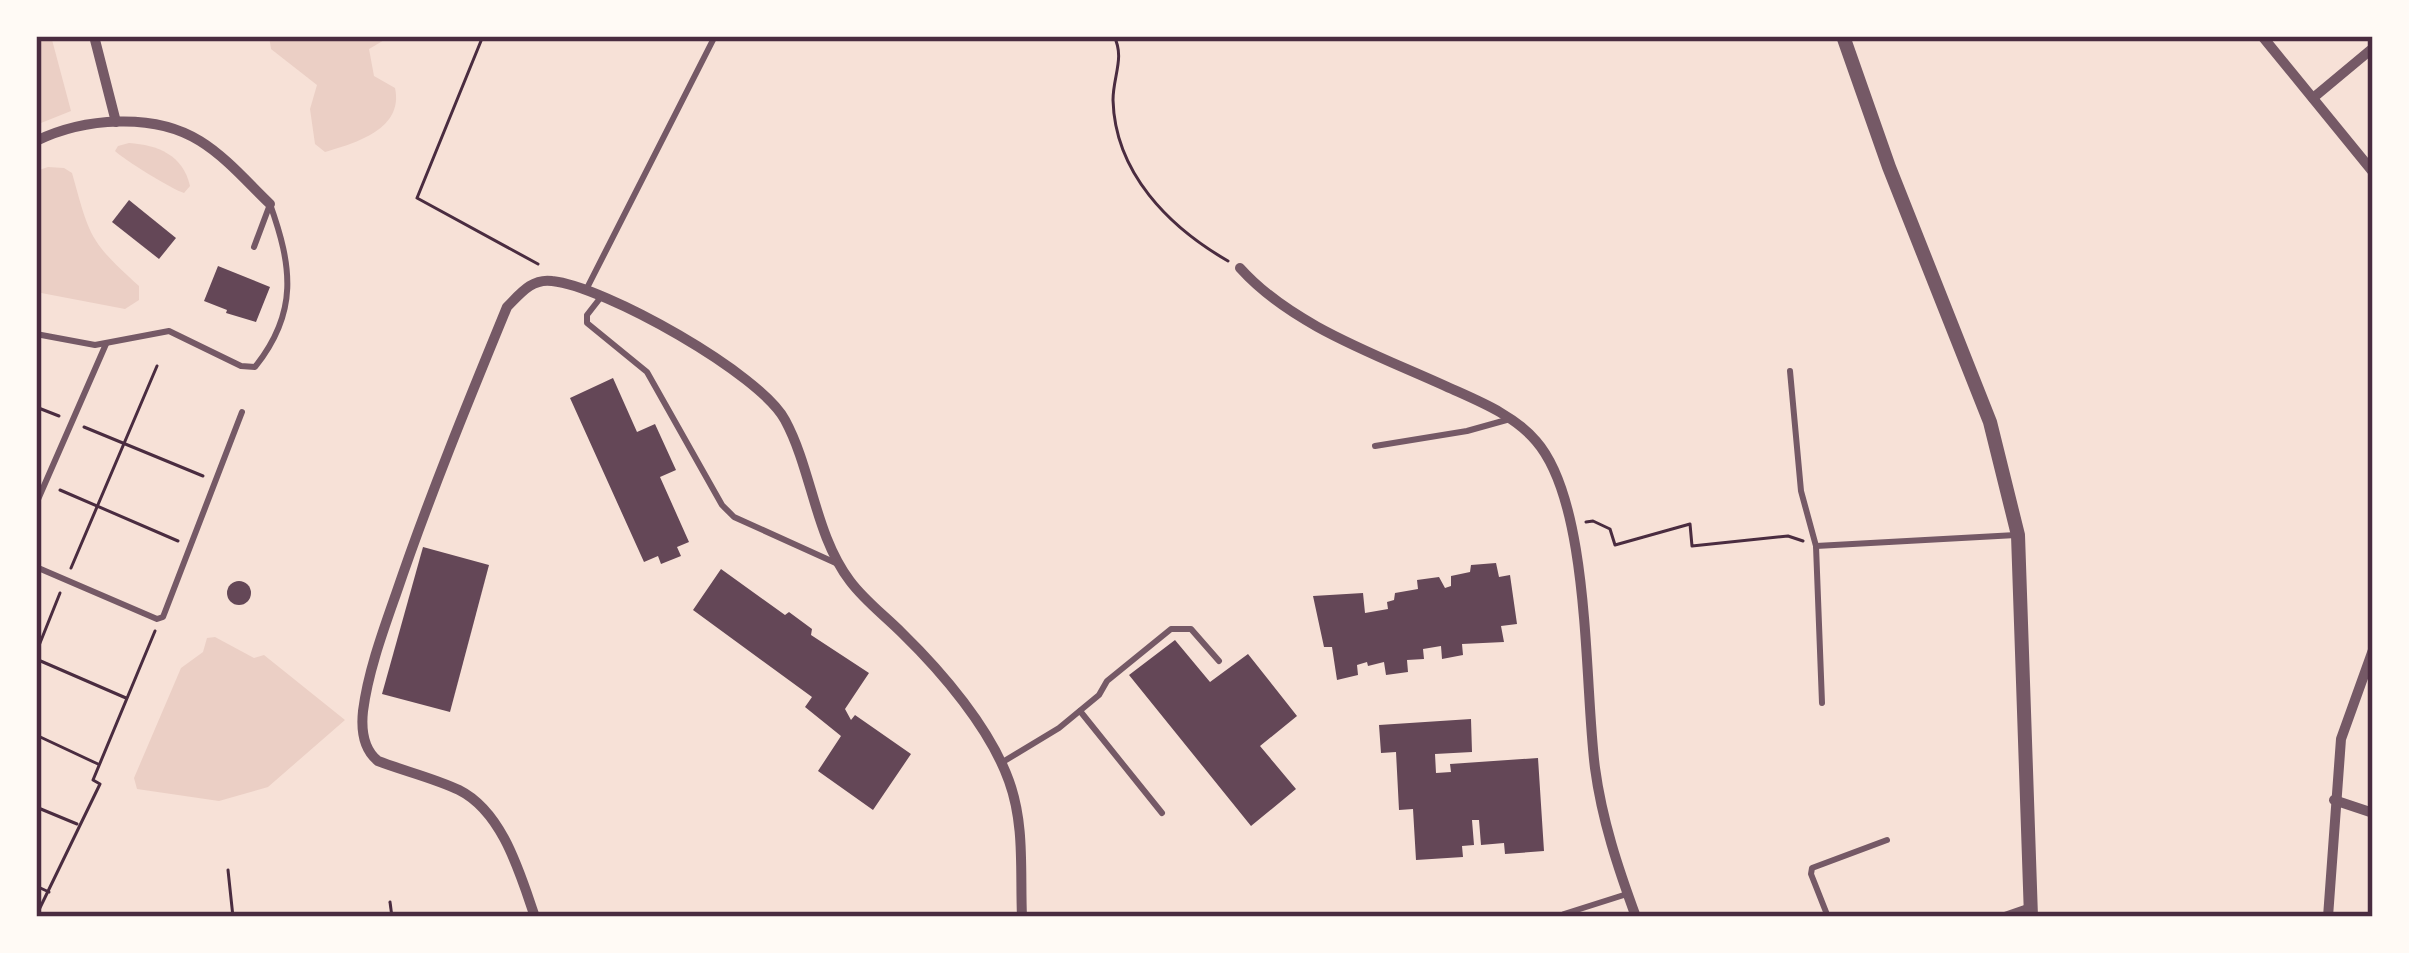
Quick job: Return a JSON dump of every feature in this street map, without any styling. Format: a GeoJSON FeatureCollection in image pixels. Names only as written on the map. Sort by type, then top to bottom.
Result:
{"type":"FeatureCollection","features":[{"type":"Feature","properties":{"kind":"street"},"geometry":{"type":"LineString","coordinates":[[94,36],[116,122]]}},
{"type":"Feature","properties":{"kind":"street"},"geometry":{"type":"LineString","coordinates":[[1843,36],[1888,167],[1990,422],[2018,535],[2031,912],[2006,917]]}},
{"type":"Feature","properties":{"kind":"street"},"geometry":{"type":"LineString","coordinates":[[2262,36],[2373,172]]}},
{"type":"Feature","properties":{"kind":"street"},"geometry":{"type":"LineString","coordinates":[[2313,98],[2373,48]]}},
{"type":"Feature","properties":{"kind":"street"},"geometry":{"type":"LineString","coordinates":[[36,141],[116,122],[163,126],[186,133],[222,158],[270,204]]}},
{"type":"Feature","properties":{"kind":"street"},"geometry":{"type":"LineString","coordinates":[[1240,268],[1273,298],[1336,335],[1510,419],[1536,440],[1561,480],[1573,526],[1595,770],[1608,840],[1636,917]]}},
{"type":"Feature","properties":{"kind":"street"},"geometry":{"type":"LineString","coordinates":[[535,917],[516,860],[482,807],[461,791],[378,761],[368,753],[362,727],[363,708],[407,560],[507,308],[533,283],[550,280],[586,290],[673,331],[769,398],[785,418],[850,581],[955,691],[1001,763],[1022,829],[1022,917]]}},
{"type":"Feature","properties":{"kind":"street"},"geometry":{"type":"LineString","coordinates":[[2328,917],[2341,739],[2373,650]]}},
{"type":"Feature","properties":{"kind":"street"},"geometry":{"type":"LineString","coordinates":[[2334,800],[2373,813]]}},
{"type":"Feature","properties":{"kind":"lane"},"geometry":{"type":"LineString","coordinates":[[586,290],[715,36]]}},
{"type":"Feature","properties":{"kind":"lane"},"geometry":{"type":"LineString","coordinates":[[254,247],[270,204]]}},
{"type":"Feature","properties":{"kind":"lane"},"geometry":{"type":"LineString","coordinates":[[36,334],[79,345],[106,344],[165,330],[242,366],[258,364],[289,297],[287,255],[270,204]]}},
{"type":"Feature","properties":{"kind":"lane"},"geometry":{"type":"LineString","coordinates":[[601,297],[587,322],[647,373],[722,505],[734,517],[841,565]]}},
{"type":"Feature","properties":{"kind":"lane"},"geometry":{"type":"LineString","coordinates":[[36,504],[106,344]]}},
{"type":"Feature","properties":{"kind":"lane"},"geometry":{"type":"LineString","coordinates":[[1790,371],[1801,491],[1816,546],[1822,704]]}},
{"type":"Feature","properties":{"kind":"lane"},"geometry":{"type":"LineString","coordinates":[[36,567],[161,618],[242,412]]}},
{"type":"Feature","properties":{"kind":"lane"},"geometry":{"type":"LineString","coordinates":[[1375,446],[1510,419]]}},
{"type":"Feature","properties":{"kind":"lane"},"geometry":{"type":"LineString","coordinates":[[1816,546],[2018,535]]}},
{"type":"Feature","properties":{"kind":"lane"},"geometry":{"type":"LineString","coordinates":[[1001,763],[1059,728],[1171,629],[1191,629],[1219,661]]}},
{"type":"Feature","properties":{"kind":"lane"},"geometry":{"type":"LineString","coordinates":[[1080,711],[1162,813]]}},
{"type":"Feature","properties":{"kind":"lane"},"geometry":{"type":"LineString","coordinates":[[1828,917],[1812,868],[1887,840]]}},
{"type":"Feature","properties":{"kind":"lane"},"geometry":{"type":"LineString","coordinates":[[1564,914],[1628,893]]}},
{"type":"Feature","properties":{"kind":"path"},"geometry":{"type":"LineString","coordinates":[[483,36],[417,198],[537,262],[550,280]]}},
{"type":"Feature","properties":{"kind":"path"},"geometry":{"type":"LineString","coordinates":[[1114,36],[1121,52],[1113,100],[1126,158],[1161,210],[1197,243],[1240,268]]}},
{"type":"Feature","properties":{"kind":"path"},"geometry":{"type":"LineString","coordinates":[[126,698],[36,656],[157,365]]}},
{"type":"Feature","properties":{"kind":"path"},"geometry":{"type":"LineString","coordinates":[[36,406],[215,482]]}},
{"type":"Feature","properties":{"kind":"path"},"geometry":{"type":"LineString","coordinates":[[45,483],[190,546]]}},
{"type":"Feature","properties":{"kind":"path"},"geometry":{"type":"LineString","coordinates":[[1573,526],[1593,521],[1610,529],[1615,545],[1690,524],[1692,546],[1788,536],[1816,546]]}},
{"type":"Feature","properties":{"kind":"path"},"geometry":{"type":"LineString","coordinates":[[108,787],[93,780],[161,618]]}},
{"type":"Feature","properties":{"kind":"path"},"geometry":{"type":"LineString","coordinates":[[36,735],[99,765]]}},
{"type":"Feature","properties":{"kind":"path"},"geometry":{"type":"LineString","coordinates":[[36,807],[81,826],[100,784]]}},
{"type":"Feature","properties":{"kind":"path"},"geometry":{"type":"LineString","coordinates":[[36,916],[77,824]]}},
{"type":"Feature","properties":{"kind":"path"},"geometry":{"type":"LineString","coordinates":[[228,870],[233,917]]}},
{"type":"Feature","properties":{"kind":"path"},"geometry":{"type":"LineString","coordinates":[[36,886],[49,892]]}},
{"type":"Feature","properties":{"kind":"path"},"geometry":{"type":"LineString","coordinates":[[390,902],[392,917]]}},
{"type":"Feature","properties":{"kind":"shaded area"},"geometry":{"type":"Polygon","coordinates":[[[36,36],[51,36],[71,111],[36,125],[36,36]]]}},
{"type":"Feature","properties":{"kind":"shaded area"},"geometry":{"type":"Polygon","coordinates":[[[269,36],[422,36],[386,39],[369,49],[374,76],[395,88],[392,114],[375,132],[325,152],[315,144],[310,109],[317,85],[271,49],[269,36]]]}},
{"type":"Feature","properties":{"kind":"shaded area"},"geometry":{"type":"Polygon","coordinates":[[[129,143],[168,154],[182,166],[190,186],[184,193],[178,191],[115,151],[129,143]]]}},
{"type":"Feature","properties":{"kind":"shaded area"},"geometry":{"type":"Polygon","coordinates":[[[48,167],[72,173],[94,237],[139,286],[139,300],[125,309],[36,292],[36,171],[48,167]]]}},
{"type":"Feature","properties":{"kind":"shaded area"},"geometry":{"type":"Polygon","coordinates":[[[215,637],[254,658],[264,655],[345,720],[268,787],[219,801],[137,789],[134,778],[181,668],[203,652],[207,638],[215,637]]]}},
{"type":"Feature","properties":{"kind":"building"},"geometry":{"type":"Polygon","coordinates":[[[129,200],[176,238],[159,259],[112,222],[129,200]]]}},
{"type":"Feature","properties":{"kind":"building"},"geometry":{"type":"Polygon","coordinates":[[[218,266],[270,287],[256,322],[204,301],[218,266]]]}},
{"type":"Feature","properties":{"kind":"building"},"geometry":{"type":"Polygon","coordinates":[[[613,378],[637,432],[655,424],[676,470],[660,477],[689,542],[677,547],[681,556],[661,564],[658,556],[644,562],[570,398],[613,378]]]}},
{"type":"Feature","properties":{"kind":"building"},"geometry":{"type":"Polygon","coordinates":[[[423,547],[489,565],[450,712],[382,694],[423,547]]]}},
{"type":"Feature","properties":{"kind":"building"},"geometry":{"type":"Polygon","coordinates":[[[1496,563],[1499,577],[1510,575],[1517,624],[1501,626],[1504,642],[1462,644],[1463,655],[1442,659],[1441,646],[1423,649],[1424,659],[1407,660],[1408,672],[1386,675],[1384,662],[1368,666],[1367,662],[1357,665],[1358,675],[1337,680],[1332,647],[1324,647],[1313,596],[1363,593],[1365,613],[1388,609],[1387,602],[1394,600],[1395,593],[1418,589],[1417,580],[1439,577],[1445,588],[1451,586],[1451,576],[1470,572],[1471,565],[1496,563]]]}},
{"type":"Feature","properties":{"kind":"building"},"geometry":{"type":"Polygon","coordinates":[[[721,569],[785,615],[789,612],[812,629],[811,635],[869,673],[845,709],[851,720],[855,715],[911,754],[873,810],[818,771],[841,736],[805,707],[812,697],[693,610],[721,569]]]}},
{"type":"Feature","properties":{"kind":"building"},"geometry":{"type":"Polygon","coordinates":[[[234,581],[244,581],[251,593],[244,605],[234,605],[227,598],[227,588],[234,581]]]}},
{"type":"Feature","properties":{"kind":"building"},"geometry":{"type":"Polygon","coordinates":[[[1175,640],[1210,682],[1248,654],[1297,716],[1260,746],[1296,789],[1251,826],[1129,675],[1175,640]]]}},
{"type":"Feature","properties":{"kind":"building"},"geometry":{"type":"Polygon","coordinates":[[[1471,719],[1472,752],[1435,754],[1436,773],[1451,772],[1450,764],[1538,758],[1544,851],[1505,854],[1504,843],[1481,845],[1479,820],[1472,820],[1474,845],[1462,846],[1463,857],[1416,860],[1413,809],[1399,810],[1396,752],[1381,753],[1379,725],[1471,719]]]}}]}
